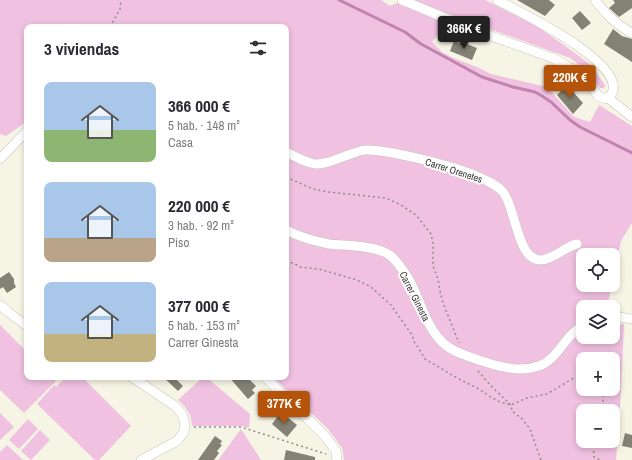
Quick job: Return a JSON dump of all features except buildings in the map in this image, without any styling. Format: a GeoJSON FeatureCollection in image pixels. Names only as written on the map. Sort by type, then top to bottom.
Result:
{"type":"FeatureCollection","features":[{"type":"Feature","properties":{"kind":"street"},"geometry":{"type":"LineString","coordinates":[[402,0],[474,30],[553,58],[579,73],[587,80],[598,96],[605,99],[608,98],[632,117]]}},
{"type":"Feature","properties":{"kind":"street"},"geometry":{"type":"LineString","coordinates":[[497,0],[548,26],[578,46],[594,59],[609,75],[612,83],[613,92],[608,98]]}},
{"type":"Feature","properties":{"kind":"street"},"geometry":{"type":"LineString","coordinates":[[595,0],[612,20],[632,33]]}},
{"type":"Feature","properties":{"kind":"street"},"geometry":{"type":"LineString","coordinates":[[0,159],[24,134]]}},
{"type":"Feature","properties":{"kind":"street","name":"Carrer Orenetes"},"geometry":{"type":"LineString","coordinates":[[289,154],[304,161],[317,165],[325,164],[367,149],[407,156],[465,172],[485,179],[503,192],[511,208],[524,248],[532,257],[539,260],[548,259],[570,246],[577,244]]}},
{"type":"Feature","properties":{"kind":"street","name":"Carrer Ginesta"},"geometry":{"type":"LineString","coordinates":[[289,231],[319,242],[372,249],[388,254],[397,261],[410,281],[425,316],[442,342],[469,356],[512,369],[525,370],[539,366],[552,358],[567,339],[576,331]]}},
{"type":"Feature","properties":{"kind":"street"},"geometry":{"type":"LineString","coordinates":[[0,305],[24,324]]}},
{"type":"Feature","properties":{"kind":"street"},"geometry":{"type":"LineString","coordinates":[[136,380],[175,406],[182,414],[185,424],[184,432],[177,440],[141,460]]}},
{"type":"Feature","properties":{"kind":"street"},"geometry":{"type":"LineString","coordinates":[[268,380],[325,436],[336,451],[334,458]]}},
{"type":"Feature","properties":{"kind":"path"},"geometry":{"type":"LineString","coordinates":[[112,24],[120,9],[121,0]]}},
{"type":"Feature","properties":{"kind":"path"},"geometry":{"type":"LineString","coordinates":[[289,178],[313,189],[386,198],[401,204],[416,215],[431,234],[434,266],[443,303],[459,342],[487,382],[511,405],[512,411],[522,419],[530,429],[541,460]]}},
{"type":"Feature","properties":{"kind":"path"},"geometry":{"type":"LineString","coordinates":[[289,262],[300,267],[319,269],[346,276],[370,287],[391,305],[412,335],[414,344],[418,347],[425,358],[500,402],[511,405],[527,398],[547,394],[576,378]]}},
{"type":"Feature","properties":{"kind":"path"},"geometry":{"type":"LineString","coordinates":[[190,427],[241,427],[334,458]]}},
{"type":"Feature","properties":{"kind":"path"},"geometry":{"type":"LineString","coordinates":[[593,448],[594,457],[600,460]]}},
{"type":"Feature","properties":{"kind":"shaded area"},"geometry":{"type":"Polygon","coordinates":[[[0,0],[381,0],[390,6],[404,0],[485,0],[535,25],[591,65],[605,85],[604,88],[600,88],[586,70],[570,58],[449,14],[445,27],[432,42],[442,52],[451,57],[491,74],[547,87],[574,117],[590,122],[599,105],[632,126],[632,223],[621,241],[620,248],[576,248],[576,292],[610,292],[609,300],[576,300],[576,344],[620,344],[620,324],[624,324],[620,406],[620,404],[576,404],[576,448],[617,448],[616,460],[344,460],[342,448],[328,429],[276,380],[289,380],[289,24],[24,24],[24,124],[6,136],[0,134],[0,0]]]}},
{"type":"Feature","properties":{"kind":"shaded area"},"geometry":{"type":"Polygon","coordinates":[[[0,325],[24,349],[24,380],[56,381],[24,413],[0,390],[0,325]]]}},
{"type":"Feature","properties":{"kind":"shaded area"},"geometry":{"type":"Polygon","coordinates":[[[63,380],[85,380],[131,426],[99,460],[95,460],[37,404],[54,385],[56,387],[63,380]]]}},
{"type":"Feature","properties":{"kind":"shaded area"},"geometry":{"type":"Polygon","coordinates":[[[200,380],[210,380],[250,414],[249,428],[243,426],[192,426],[188,411],[178,400],[200,380]]]}},
{"type":"Feature","properties":{"kind":"shaded area"},"geometry":{"type":"Polygon","coordinates":[[[0,413],[14,427],[0,440],[0,413]]]}},
{"type":"Feature","properties":{"kind":"shaded area"},"geometry":{"type":"Polygon","coordinates":[[[28,419],[38,429],[19,449],[9,440],[28,419]]]}},
{"type":"Feature","properties":{"kind":"shaded area"},"geometry":{"type":"Polygon","coordinates":[[[241,429],[261,460],[220,460],[219,459],[241,429]]]}},
{"type":"Feature","properties":{"kind":"shaded area"},"geometry":{"type":"Polygon","coordinates":[[[40,430],[50,440],[31,460],[21,451],[40,430]]]}},
{"type":"Feature","properties":{"kind":"shaded area"},"geometry":{"type":"Polygon","coordinates":[[[7,445],[23,460],[0,460],[0,452],[7,445]]]}},
{"type":"Feature","properties":{"kind":"waterway"},"geometry":{"type":"LineString","coordinates":[[339,0],[405,32],[421,44],[482,77],[535,92],[551,102],[570,120],[580,127],[632,153]]}}]}
